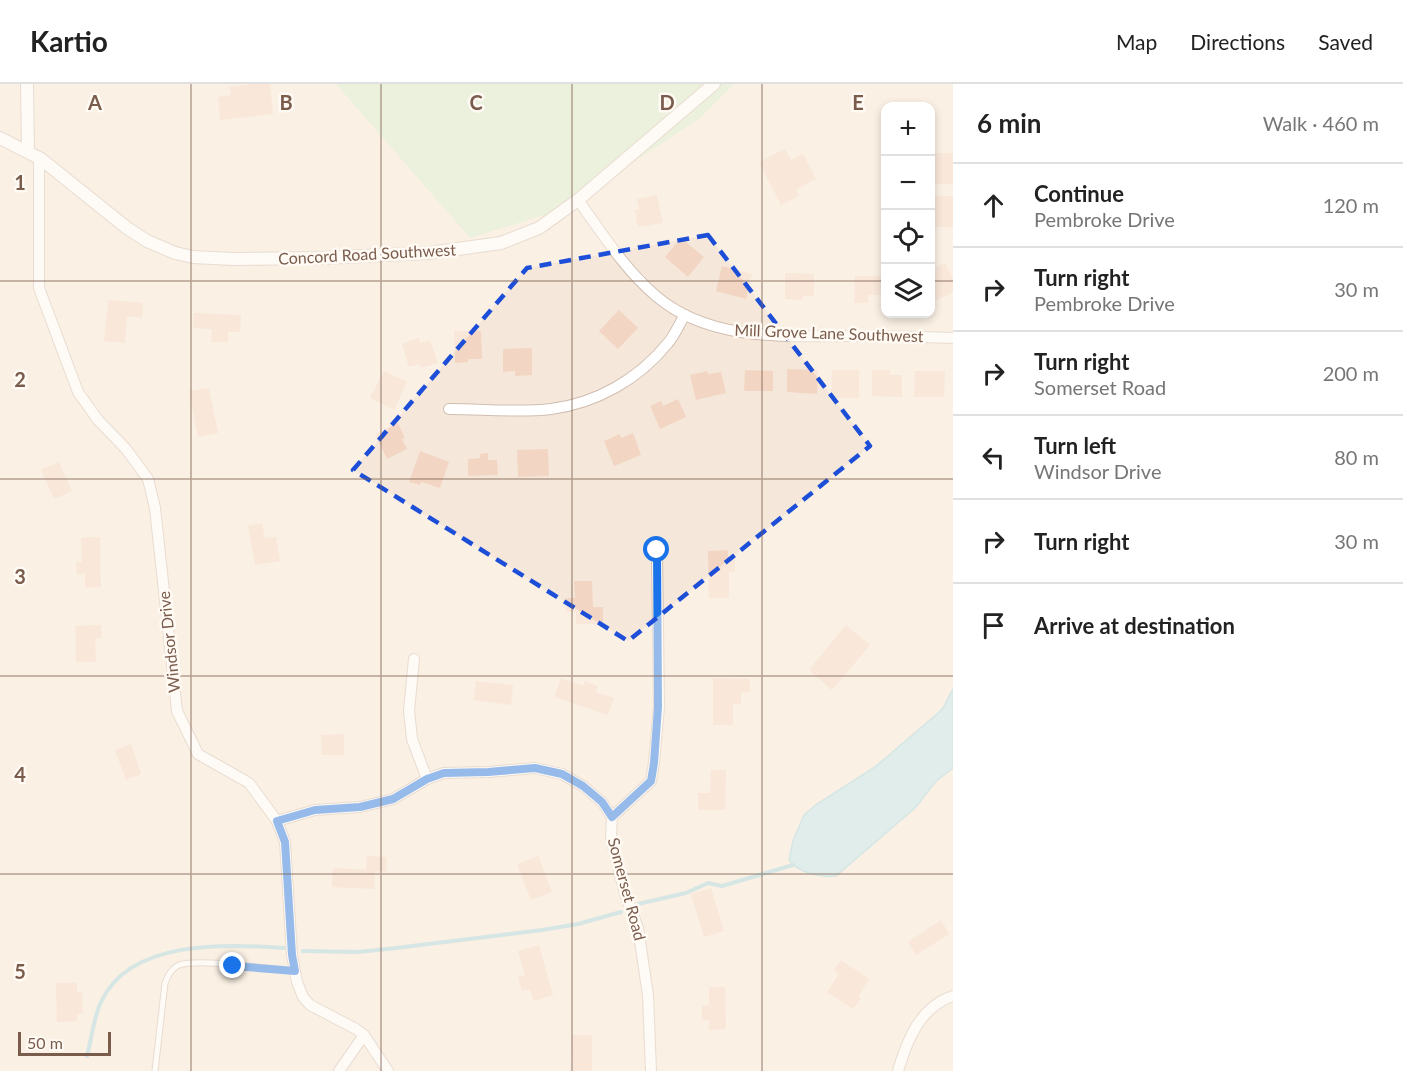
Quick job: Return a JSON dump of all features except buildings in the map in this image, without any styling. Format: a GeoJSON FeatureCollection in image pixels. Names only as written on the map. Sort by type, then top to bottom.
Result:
{"type":"FeatureCollection","features":[{"type":"Feature","properties":{"kind":"street"},"geometry":{"type":"LineString","coordinates":[[27,84],[33,154]]}},
{"type":"Feature","properties":{"kind":"street","name":"Concord Road Southwest"},"geometry":{"type":"LineString","coordinates":[[0,138],[33,154],[108,214],[147,241],[175,253],[202,258],[322,258],[429,254],[501,243],[538,228],[578,200],[714,84]]}},
{"type":"Feature","properties":{"kind":"street","name":"Windsor Drive"},"geometry":{"type":"LineString","coordinates":[[33,154],[39,288],[78,392],[98,420],[126,449],[148,479],[155,508],[177,711],[198,754],[249,783],[277,821],[285,842],[292,955],[303,997],[310,1005],[364,1035],[388,1071]]}},
{"type":"Feature","properties":{"kind":"street","name":"Mill Grove Lane Southwest"},"geometry":{"type":"LineString","coordinates":[[578,200],[637,278],[655,296],[685,315],[705,324],[739,333],[953,338]]}},
{"type":"Feature","properties":{"kind":"street"},"geometry":{"type":"LineString","coordinates":[[449,409],[549,409],[580,403],[631,379],[669,342],[685,315]]}},
{"type":"Feature","properties":{"kind":"street"},"geometry":{"type":"LineString","coordinates":[[612,817],[651,781],[658,707],[657,550]]}},
{"type":"Feature","properties":{"kind":"street"},"geometry":{"type":"LineString","coordinates":[[414,659],[409,711],[412,739],[427,779]]}},
{"type":"Feature","properties":{"kind":"street","name":"Somerset Road"},"geometry":{"type":"LineString","coordinates":[[277,821],[315,810],[360,807],[393,799],[427,779],[444,773],[535,768],[562,774],[583,786],[602,802],[612,817],[611,837],[643,952],[648,995],[651,1071]]}},
{"type":"Feature","properties":{"kind":"street"},"geometry":{"type":"LineString","coordinates":[[898,1071],[906,1046],[920,1019],[938,1002],[953,996]]}},
{"type":"Feature","properties":{"kind":"street"},"geometry":{"type":"LineString","coordinates":[[339,1071],[364,1035]]}},
{"type":"Feature","properties":{"kind":"lane"},"geometry":{"type":"LineString","coordinates":[[155,1071],[165,983],[169,972],[179,965],[200,963],[295,971]]}},
{"type":"Feature","properties":{"kind":"highlighted area"},"geometry":{"type":"Polygon","coordinates":[[[708,235],[870,446],[628,641],[353,470],[527,268],[708,235]]]}},
{"type":"Feature","properties":{"kind":"shaded area"},"geometry":{"type":"Polygon","coordinates":[[[0,84],[953,84],[953,1071],[0,1071],[0,84]]]}},
{"type":"Feature","properties":{"kind":"green space"},"geometry":{"type":"Polygon","coordinates":[[[336,84],[734,84],[699,119],[560,210],[470,238],[336,84]]]}},
{"type":"Feature","properties":{"kind":"water"},"geometry":{"type":"Polygon","coordinates":[[[953,689],[953,768],[935,782],[916,807],[836,876],[811,874],[793,865],[789,860],[793,841],[804,815],[817,804],[875,767],[943,708],[953,689]]]}},
{"type":"Feature","properties":{"kind":"waterway"},"geometry":{"type":"LineString","coordinates":[[638,904],[686,893],[708,883],[722,886],[793,865]]}},
{"type":"Feature","properties":{"kind":"waterway"},"geometry":{"type":"LineString","coordinates":[[303,951],[358,952],[396,948],[542,930],[578,924],[621,912]]}},
{"type":"Feature","properties":{"kind":"waterway"},"geometry":{"type":"LineString","coordinates":[[87,1056],[101,1002],[115,981],[134,966],[156,956],[182,950],[235,946],[284,948]]}},
{"type":"Feature","properties":{"kind":"route"},"geometry":{"type":"LineString","coordinates":[[233,966],[295,971],[285,842],[277,821],[315,810],[360,807],[393,799],[427,779],[444,773],[535,768],[562,774],[583,786],[602,802],[612,817],[651,781],[657,747],[657,550]]}}]}
